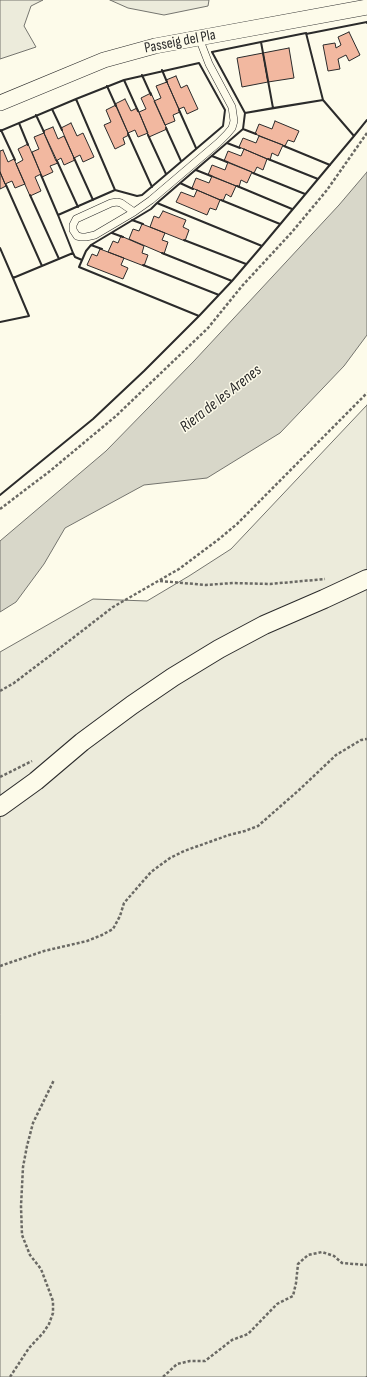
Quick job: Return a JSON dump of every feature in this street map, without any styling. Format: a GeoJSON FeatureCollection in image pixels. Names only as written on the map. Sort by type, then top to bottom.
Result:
{"type":"FeatureCollection","features":[{"type":"Feature","properties":{"kind":"street","name":"Passeig del Pla"},"geometry":{"type":"LineString","coordinates":[[0,103],[104,60],[155,46],[367,6]]}},
{"type":"Feature","properties":{"kind":"street"},"geometry":{"type":"LineString","coordinates":[[0,807],[36,781],[82,742],[173,677],[219,649],[264,625],[367,579]]}},
{"type":"Feature","properties":{"kind":"lane"},"geometry":{"type":"LineString","coordinates":[[134,212],[117,202],[111,203],[76,219],[73,225],[74,230],[77,236],[81,237],[95,235],[134,212],[151,200],[228,134],[234,121],[232,107],[209,64],[199,38]]}},
{"type":"Feature","properties":{"kind":"path"},"geometry":{"type":"LineString","coordinates":[[0,509],[50,471],[116,416],[208,328],[242,286],[327,190],[367,133]]}},
{"type":"Feature","properties":{"kind":"path"},"geometry":{"type":"LineString","coordinates":[[0,691],[14,683],[113,607],[179,569],[237,524],[367,393]]}},
{"type":"Feature","properties":{"kind":"path"},"geometry":{"type":"LineString","coordinates":[[160,580],[206,585],[233,583],[270,584],[326,579]]}},
{"type":"Feature","properties":{"kind":"path"},"geometry":{"type":"LineString","coordinates":[[0,966],[44,951],[86,941],[102,935],[113,928],[120,916],[124,902],[151,872],[170,858],[184,851],[229,834],[245,831],[258,826],[336,755],[361,740],[367,739]]}},
{"type":"Feature","properties":{"kind":"path"},"geometry":{"type":"LineString","coordinates":[[10,1377],[29,1348],[49,1324],[53,1312],[53,1302],[41,1269],[30,1255],[22,1235],[21,1206],[23,1167],[33,1123],[54,1080]]}},
{"type":"Feature","properties":{"kind":"path"},"geometry":{"type":"LineString","coordinates":[[163,1377],[178,1364],[190,1361],[205,1361],[232,1340],[248,1334],[277,1304],[293,1296],[298,1264],[308,1255],[322,1252],[334,1256],[342,1263],[367,1265]]}},
{"type":"Feature","properties":{"kind":"shaded area"},"geometry":{"type":"Polygon","coordinates":[[[0,0],[43,0],[31,6],[24,26],[36,47],[0,59],[0,0]]]}},
{"type":"Feature","properties":{"kind":"shaded area"},"geometry":{"type":"Polygon","coordinates":[[[110,0],[209,0],[208,6],[164,15],[128,8],[110,0]]]}},
{"type":"Feature","properties":{"kind":"shaded area"},"geometry":{"type":"Polygon","coordinates":[[[367,405],[367,1377],[0,1377],[0,652],[93,599],[147,601],[231,549],[367,405]]]}},
{"type":"Feature","properties":{"kind":"water","name":"Riera de les Arenes"},"geometry":{"type":"Polygon","coordinates":[[[367,172],[367,335],[344,366],[280,433],[207,478],[144,485],[65,528],[44,564],[16,602],[0,612],[0,541],[106,451],[194,361],[339,205],[367,172]]]}},
{"type":"Feature","properties":{"kind":"building"},"geometry":{"type":"Polygon","coordinates":[[[349,32],[360,55],[349,61],[346,55],[338,59],[340,69],[328,71],[323,45],[335,43],[336,48],[341,45],[338,37],[349,32]]]}},
{"type":"Feature","properties":{"kind":"building"},"geometry":{"type":"Polygon","coordinates":[[[289,48],[294,78],[268,82],[263,53],[289,48]]]}},
{"type":"Feature","properties":{"kind":"building"},"geometry":{"type":"Polygon","coordinates":[[[263,53],[268,82],[242,87],[237,58],[263,53]]]}},
{"type":"Feature","properties":{"kind":"building"},"geometry":{"type":"Polygon","coordinates":[[[176,76],[181,88],[187,85],[198,109],[187,114],[184,107],[179,109],[166,80],[176,76]]]}},
{"type":"Feature","properties":{"kind":"building"},"geometry":{"type":"Polygon","coordinates":[[[167,82],[180,112],[173,115],[175,121],[165,125],[154,101],[161,98],[156,86],[167,82]]]}},
{"type":"Feature","properties":{"kind":"building"},"geometry":{"type":"Polygon","coordinates":[[[151,93],[167,129],[149,137],[139,112],[146,109],[141,98],[151,93]]]}},
{"type":"Feature","properties":{"kind":"building"},"geometry":{"type":"Polygon","coordinates":[[[125,99],[131,111],[137,108],[148,133],[138,137],[135,130],[128,133],[115,104],[125,99]]]}},
{"type":"Feature","properties":{"kind":"building"},"geometry":{"type":"Polygon","coordinates":[[[116,105],[129,135],[123,138],[125,144],[115,149],[104,125],[111,122],[106,110],[116,105]]]}},
{"type":"Feature","properties":{"kind":"building"},"geometry":{"type":"Polygon","coordinates":[[[275,121],[299,131],[294,142],[288,140],[285,146],[255,134],[259,124],[272,129],[275,121]]]}},
{"type":"Feature","properties":{"kind":"building"},"geometry":{"type":"Polygon","coordinates":[[[71,123],[77,136],[83,133],[94,157],[83,162],[80,155],[74,158],[61,128],[71,123]]]}},
{"type":"Feature","properties":{"kind":"building"},"geometry":{"type":"Polygon","coordinates":[[[53,127],[58,139],[64,136],[75,160],[64,165],[61,158],[56,161],[43,131],[53,127]]]}},
{"type":"Feature","properties":{"kind":"building"},"geometry":{"type":"Polygon","coordinates":[[[44,133],[58,163],[50,166],[53,172],[42,177],[32,152],[39,149],[34,137],[44,133]]]}},
{"type":"Feature","properties":{"kind":"building"},"geometry":{"type":"Polygon","coordinates":[[[259,136],[283,145],[278,156],[272,153],[270,160],[239,147],[243,138],[256,143],[259,136]]]}},
{"type":"Feature","properties":{"kind":"building"},"geometry":{"type":"Polygon","coordinates":[[[28,144],[41,174],[35,177],[41,191],[30,196],[16,164],[23,160],[18,149],[28,144]]]}},
{"type":"Feature","properties":{"kind":"building"},"geometry":{"type":"Polygon","coordinates":[[[244,149],[267,159],[263,170],[257,167],[254,173],[224,161],[228,151],[241,156],[244,149]]]}},
{"type":"Feature","properties":{"kind":"building"},"geometry":{"type":"Polygon","coordinates":[[[3,150],[8,162],[14,159],[25,184],[15,188],[12,181],[5,184],[0,172],[0,151],[3,150]]]}},
{"type":"Feature","properties":{"kind":"building"},"geometry":{"type":"Polygon","coordinates":[[[228,162],[252,172],[247,183],[241,180],[239,187],[208,175],[212,165],[225,170],[228,162]]]}},
{"type":"Feature","properties":{"kind":"building"},"geometry":{"type":"Polygon","coordinates":[[[0,172],[6,186],[0,189],[0,172]]]}},
{"type":"Feature","properties":{"kind":"building"},"geometry":{"type":"Polygon","coordinates":[[[212,176],[236,186],[231,197],[226,194],[223,201],[192,188],[196,178],[209,183],[212,176]]]}},
{"type":"Feature","properties":{"kind":"building"},"geometry":{"type":"Polygon","coordinates":[[[197,190],[220,200],[216,210],[210,208],[207,215],[176,202],[181,192],[194,197],[197,190]]]}},
{"type":"Feature","properties":{"kind":"building"},"geometry":{"type":"Polygon","coordinates":[[[163,211],[186,220],[183,227],[189,230],[185,241],[150,227],[154,216],[159,218],[163,211]]]}},
{"type":"Feature","properties":{"kind":"building"},"geometry":{"type":"Polygon","coordinates":[[[142,224],[165,233],[162,240],[168,242],[164,254],[129,239],[133,229],[139,231],[142,224]]]}},
{"type":"Feature","properties":{"kind":"building"},"geometry":{"type":"Polygon","coordinates":[[[121,236],[144,246],[142,253],[148,255],[144,266],[108,252],[113,241],[118,243],[121,236]]]}},
{"type":"Feature","properties":{"kind":"building"},"geometry":{"type":"Polygon","coordinates":[[[100,249],[124,258],[121,265],[128,268],[123,279],[87,265],[92,254],[97,256],[100,249]]]}},
{"type":"Feature","properties":{"kind":"wall"},"geometry":{"type":"LineString","coordinates":[[306,34],[367,23]]}},
{"type":"Feature","properties":{"kind":"wall"},"geometry":{"type":"LineString","coordinates":[[306,33],[323,100],[273,108],[261,42],[306,33]]}},
{"type":"Feature","properties":{"kind":"wall"},"geometry":{"type":"LineString","coordinates":[[261,42],[273,108],[245,113],[212,52],[261,42]]}},
{"type":"Feature","properties":{"kind":"wall"},"geometry":{"type":"LineString","coordinates":[[199,63],[225,110],[223,126],[142,195],[137,196],[115,190],[76,99],[124,80],[199,63]]}},
{"type":"Feature","properties":{"kind":"wall"},"geometry":{"type":"LineString","coordinates":[[162,70],[167,82]]}},
{"type":"Feature","properties":{"kind":"wall"},"geometry":{"type":"LineString","coordinates":[[142,75],[151,95]]}},
{"type":"Feature","properties":{"kind":"wall"},"geometry":{"type":"LineString","coordinates":[[124,80],[138,111]]}},
{"type":"Feature","properties":{"kind":"wall"},"geometry":{"type":"LineString","coordinates":[[107,86],[116,106]]}},
{"type":"Feature","properties":{"kind":"wall"},"geometry":{"type":"LineString","coordinates":[[0,131],[76,100]]}},
{"type":"Feature","properties":{"kind":"wall"},"geometry":{"type":"LineString","coordinates":[[323,100],[354,136],[262,246],[157,203],[243,129],[245,113],[323,100]]}},
{"type":"Feature","properties":{"kind":"wall"},"geometry":{"type":"LineString","coordinates":[[52,109],[62,130]]}},
{"type":"Feature","properties":{"kind":"wall"},"geometry":{"type":"LineString","coordinates":[[179,110],[196,148]]}},
{"type":"Feature","properties":{"kind":"wall"},"geometry":{"type":"LineString","coordinates":[[36,115],[44,132]]}},
{"type":"Feature","properties":{"kind":"wall"},"geometry":{"type":"LineString","coordinates":[[353,135],[354,136],[367,120]]}},
{"type":"Feature","properties":{"kind":"wall"},"geometry":{"type":"LineString","coordinates":[[19,123],[28,145]]}},
{"type":"Feature","properties":{"kind":"wall"},"geometry":{"type":"LineString","coordinates":[[166,128],[181,161]]}},
{"type":"Feature","properties":{"kind":"wall"},"geometry":{"type":"LineString","coordinates":[[243,129],[256,134]]}},
{"type":"Feature","properties":{"kind":"wall"},"geometry":{"type":"LineString","coordinates":[[1,130],[15,160]]}},
{"type":"Feature","properties":{"kind":"wall"},"geometry":{"type":"LineString","coordinates":[[128,134],[152,187]]}},
{"type":"Feature","properties":{"kind":"wall"},"geometry":{"type":"LineString","coordinates":[[148,135],[166,174]]}},
{"type":"Feature","properties":{"kind":"wall"},"geometry":{"type":"LineString","coordinates":[[227,143],[240,148]]}},
{"type":"Feature","properties":{"kind":"wall"},"geometry":{"type":"LineString","coordinates":[[284,146],[330,165]]}},
{"type":"Feature","properties":{"kind":"wall"},"geometry":{"type":"LineString","coordinates":[[212,156],[227,162]]}},
{"type":"Feature","properties":{"kind":"wall"},"geometry":{"type":"LineString","coordinates":[[74,158],[93,200]]}},
{"type":"Feature","properties":{"kind":"wall"},"geometry":{"type":"LineString","coordinates":[[268,159],[318,179]]}},
{"type":"Feature","properties":{"kind":"wall"},"geometry":{"type":"LineString","coordinates":[[57,161],[78,207]]}},
{"type":"Feature","properties":{"kind":"wall"},"geometry":{"type":"LineString","coordinates":[[196,170],[211,176]]}},
{"type":"Feature","properties":{"kind":"wall"},"geometry":{"type":"LineString","coordinates":[[253,173],[305,194]]}},
{"type":"Feature","properties":{"kind":"wall"},"geometry":{"type":"LineString","coordinates":[[41,175],[58,215]]}},
{"type":"Feature","properties":{"kind":"wall"},"geometry":{"type":"LineString","coordinates":[[180,183],[193,189]]}},
{"type":"Feature","properties":{"kind":"wall"},"geometry":{"type":"LineString","coordinates":[[6,185],[42,266]]}},
{"type":"Feature","properties":{"kind":"wall"},"geometry":{"type":"LineString","coordinates":[[237,186],[292,209]]}},
{"type":"Feature","properties":{"kind":"wall"},"geometry":{"type":"LineString","coordinates":[[72,254],[73,253],[58,215],[115,190]]}},
{"type":"Feature","properties":{"kind":"wall"},"geometry":{"type":"LineString","coordinates":[[30,195],[59,259]]}},
{"type":"Feature","properties":{"kind":"wall"},"geometry":{"type":"LineString","coordinates":[[221,200],[280,224]]}},
{"type":"Feature","properties":{"kind":"wall"},"geometry":{"type":"LineString","coordinates":[[157,203],[262,246],[199,316],[79,267],[86,251],[91,245],[151,209],[157,203]]}},
{"type":"Feature","properties":{"kind":"wall"},"geometry":{"type":"LineString","coordinates":[[132,220],[143,224]]}},
{"type":"Feature","properties":{"kind":"wall"},"geometry":{"type":"LineString","coordinates":[[112,233],[123,237]]}},
{"type":"Feature","properties":{"kind":"wall"},"geometry":{"type":"LineString","coordinates":[[184,240],[246,264]]}},
{"type":"Feature","properties":{"kind":"wall"},"geometry":{"type":"LineString","coordinates":[[91,245],[102,249]]}},
{"type":"Feature","properties":{"kind":"wall"},"geometry":{"type":"LineString","coordinates":[[0,248],[13,278],[14,277]]}},
{"type":"Feature","properties":{"kind":"wall"},"geometry":{"type":"LineString","coordinates":[[0,322],[29,316],[13,278],[73,253],[75,257],[82,260],[79,267],[199,316],[93,419],[0,495]]}},
{"type":"Feature","properties":{"kind":"wall"},"geometry":{"type":"LineString","coordinates":[[162,253],[232,281]]}},
{"type":"Feature","properties":{"kind":"wall"},"geometry":{"type":"LineString","coordinates":[[143,265],[219,295]]}}]}
